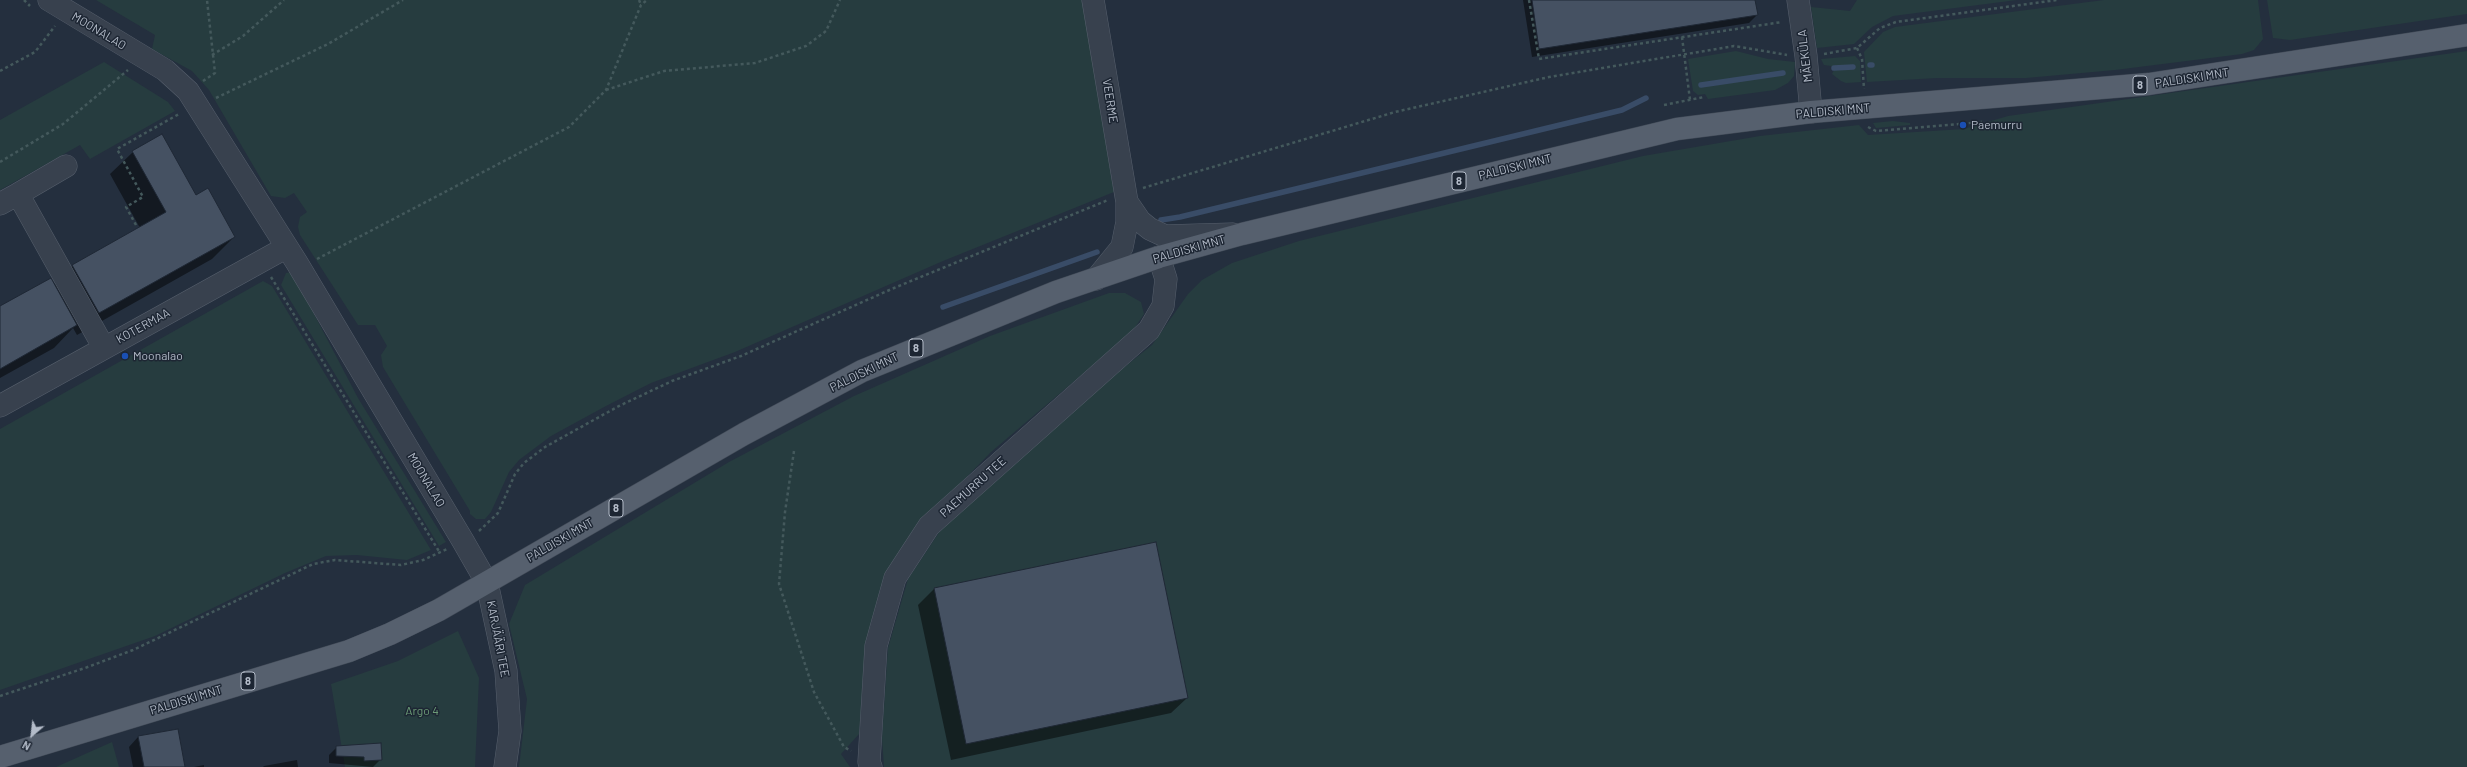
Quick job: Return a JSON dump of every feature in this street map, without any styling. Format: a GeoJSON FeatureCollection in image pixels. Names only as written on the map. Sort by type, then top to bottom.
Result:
{"type":"FeatureCollection","features":[{"type":"Feature","properties":{"kind":"main road","name":"PALDISKI MNT"},"geometry":{"type":"LineString","coordinates":[[0,757],[349,651],[439,610],[744,434],[862,371],[1049,294],[1159,257],[1242,234],[1677,129],[1811,112],[2149,84],[2467,35]]}},
{"type":"Feature","properties":{"kind":"street","name":"MOONALAO"},"geometry":{"type":"LineString","coordinates":[[49,0],[165,70],[190,103],[287,247],[487,583]]}},
{"type":"Feature","properties":{"kind":"street","name":"VEERME"},"geometry":{"type":"LineString","coordinates":[[1093,0],[1127,202],[1127,222],[1122,247],[1096,279]]}},
{"type":"Feature","properties":{"kind":"street","name":"MÄEKÜLA"},"geometry":{"type":"LineString","coordinates":[[1798,0],[1806,56],[1811,112]]}},
{"type":"Feature","properties":{"kind":"street"},"geometry":{"type":"LineString","coordinates":[[66,166],[9,199],[104,348]]}},
{"type":"Feature","properties":{"kind":"street","name":"VEERME"},"geometry":{"type":"LineString","coordinates":[[1127,202],[1140,221],[1150,229],[1165,236],[1205,233],[1242,234]]}},
{"type":"Feature","properties":{"kind":"street","name":"KOTERMAA"},"geometry":{"type":"LineString","coordinates":[[0,406],[287,247]]}},
{"type":"Feature","properties":{"kind":"street","name":"PAEMURRU TEE"},"geometry":{"type":"LineString","coordinates":[[870,764],[876,646],[895,578],[929,526],[1149,330],[1163,306],[1166,279],[1159,257]]}},
{"type":"Feature","properties":{"kind":"street","name":"KARJÄÄRI TEE"},"geometry":{"type":"LineString","coordinates":[[487,583],[506,671],[510,731],[505,767]]}},
{"type":"Feature","properties":{"kind":"path"},"geometry":{"type":"LineString","coordinates":[[190,103],[215,73],[207,0]]}},
{"type":"Feature","properties":{"kind":"path"},"geometry":{"type":"LineString","coordinates":[[212,55],[243,36],[284,0]]}},
{"type":"Feature","properties":{"kind":"path"},"geometry":{"type":"LineString","coordinates":[[136,225],[126,207],[143,197],[117,149],[190,103],[328,44],[403,0]]}},
{"type":"Feature","properties":{"kind":"path"},"geometry":{"type":"LineString","coordinates":[[639,0],[641,5]]}},
{"type":"Feature","properties":{"kind":"path"},"geometry":{"type":"LineString","coordinates":[[313,261],[569,127],[606,90],[641,5],[647,0]]}},
{"type":"Feature","properties":{"kind":"path"},"geometry":{"type":"LineString","coordinates":[[606,90],[664,71],[755,63],[806,46],[826,31],[840,0]]}},
{"type":"Feature","properties":{"kind":"path"},"geometry":{"type":"LineString","coordinates":[[1529,0],[1539,59],[1788,21]]}},
{"type":"Feature","properties":{"kind":"path"},"geometry":{"type":"LineString","coordinates":[[0,71],[35,52],[55,25]]}},
{"type":"Feature","properties":{"kind":"path"},"geometry":{"type":"LineString","coordinates":[[1682,37],[1690,100]]}},
{"type":"Feature","properties":{"kind":"path"},"geometry":{"type":"LineString","coordinates":[[0,162],[63,124],[128,70]]}},
{"type":"Feature","properties":{"kind":"path"},"geometry":{"type":"LineString","coordinates":[[1664,105],[1704,97]]}},
{"type":"Feature","properties":{"kind":"path"},"geometry":{"type":"LineString","coordinates":[[794,451],[785,512],[779,584],[814,692],[844,747],[870,764]]}},
{"type":"Feature","properties":{"kind":"green space"},"geometry":{"type":"Polygon","coordinates":[[[96,0],[1083,0],[1114,192],[943,261],[735,352],[651,383],[606,406],[551,436],[519,460],[509,472],[491,512],[485,519],[476,519],[470,514],[470,511],[383,367],[381,355],[387,346],[375,325],[358,325],[300,235],[298,227],[300,217],[307,212],[294,193],[285,198],[271,196],[209,90],[192,71],[152,49],[155,35],[96,0]]]}},
{"type":"Feature","properties":{"kind":"green space"},"geometry":{"type":"Polygon","coordinates":[[[1857,0],[2017,0],[1893,16],[1872,27],[1854,44],[1817,48],[1811,7],[1850,11],[1857,0]]]}},
{"type":"Feature","properties":{"kind":"green space"},"geometry":{"type":"Polygon","coordinates":[[[2104,0],[2258,0],[2263,39],[2254,50],[2242,54],[2115,70],[2026,78],[1937,78],[1867,82],[1864,52],[1883,32],[1895,27],[2104,0]]]}},
{"type":"Feature","properties":{"kind":"green space"},"geometry":{"type":"Polygon","coordinates":[[[2267,0],[2467,0],[2467,14],[2290,40],[2273,38],[2267,0]]]}},
{"type":"Feature","properties":{"kind":"green space"},"geometry":{"type":"Polygon","coordinates":[[[1736,51],[1768,59],[1795,62],[1794,76],[1788,83],[1775,90],[1708,99],[1705,94],[1698,95],[1693,91],[1688,59],[1736,51]]]}},
{"type":"Feature","properties":{"kind":"green space"},"geometry":{"type":"Polygon","coordinates":[[[2467,51],[2467,767],[884,767],[882,738],[888,648],[908,579],[944,525],[1058,420],[1152,345],[1188,294],[1202,280],[1232,263],[1299,241],[1643,156],[1760,136],[1859,125],[1868,135],[1964,129],[2008,116],[2467,51]]]}},
{"type":"Feature","properties":{"kind":"green space"},"geometry":{"type":"Polygon","coordinates":[[[1855,56],[1860,61],[1861,82],[1846,83],[1841,81],[1832,74],[1834,70],[1831,66],[1824,65],[1821,59],[1855,56]]]}},
{"type":"Feature","properties":{"kind":"green space"},"geometry":{"type":"Polygon","coordinates":[[[104,62],[168,102],[175,111],[90,159],[80,145],[0,190],[0,120],[104,62]]]}},
{"type":"Feature","properties":{"kind":"green space"},"geometry":{"type":"Polygon","coordinates":[[[1893,121],[1910,123],[1910,125],[1876,128],[1873,123],[1893,121]]]}},
{"type":"Feature","properties":{"kind":"green space"},"geometry":{"type":"Polygon","coordinates":[[[292,272],[358,398],[446,542],[439,546],[281,285],[286,273],[292,272]]]}},
{"type":"Feature","properties":{"kind":"green space"},"geometry":{"type":"Polygon","coordinates":[[[263,281],[272,286],[431,550],[407,560],[357,555],[326,556],[285,573],[155,636],[0,690],[0,429],[263,281]]]}},
{"type":"Feature","properties":{"kind":"green space"},"geometry":{"type":"Polygon","coordinates":[[[1109,293],[1125,293],[1141,302],[1144,314],[1132,332],[991,452],[919,526],[866,655],[859,734],[841,754],[850,767],[519,767],[527,699],[509,624],[525,585],[729,462],[854,396],[990,336],[1109,293]]]}},
{"type":"Feature","properties":{"kind":"green space","name":"Argo 4"},"geometry":{"type":"Polygon","coordinates":[[[458,631],[479,678],[475,767],[345,767],[331,684],[398,661],[458,631]]]}},
{"type":"Feature","properties":{"kind":"green space"},"geometry":{"type":"Polygon","coordinates":[[[112,742],[119,767],[56,767],[112,742]]]}},
{"type":"Feature","properties":{"kind":"building"},"geometry":{"type":"Polygon","coordinates":[[[1532,0],[1755,0],[1758,15],[1539,49],[1532,0]]]}},
{"type":"Feature","properties":{"kind":"building"},"geometry":{"type":"Polygon","coordinates":[[[162,134],[196,195],[208,188],[235,237],[99,313],[72,265],[166,212],[132,151],[162,134]]]}},
{"type":"Feature","properties":{"kind":"building"},"geometry":{"type":"Polygon","coordinates":[[[51,278],[77,325],[0,369],[0,306],[51,278]]]}},
{"type":"Feature","properties":{"kind":"building"},"geometry":{"type":"Polygon","coordinates":[[[1156,542],[1188,698],[966,744],[934,588],[1156,542]]]}},
{"type":"Feature","properties":{"kind":"building"},"geometry":{"type":"Polygon","coordinates":[[[178,729],[185,767],[144,767],[138,736],[178,729]]]}},
{"type":"Feature","properties":{"kind":"building"},"geometry":{"type":"Polygon","coordinates":[[[381,743],[382,760],[364,761],[364,757],[336,756],[336,746],[381,743]]]}},
{"type":"Feature","properties":{"kind":"waterway"},"geometry":{"type":"LineString","coordinates":[[1834,68],[1853,67]]}},
{"type":"Feature","properties":{"kind":"waterway"},"geometry":{"type":"LineString","coordinates":[[1701,85],[1783,73]]}},
{"type":"Feature","properties":{"kind":"waterway"},"geometry":{"type":"LineString","coordinates":[[1161,220],[1180,217],[1622,110],[1646,98]]}},
{"type":"Feature","properties":{"kind":"waterway"},"geometry":{"type":"LineString","coordinates":[[943,307],[1097,252]]}},
{"type":"Feature","properties":{"kind":"place","name":"Paemurru"},"geometry":{"type":"Point","coordinates":[1963,125]}},
{"type":"Feature","properties":{"kind":"place","name":"Moonalao"},"geometry":{"type":"Point","coordinates":[125,356]}}]}
